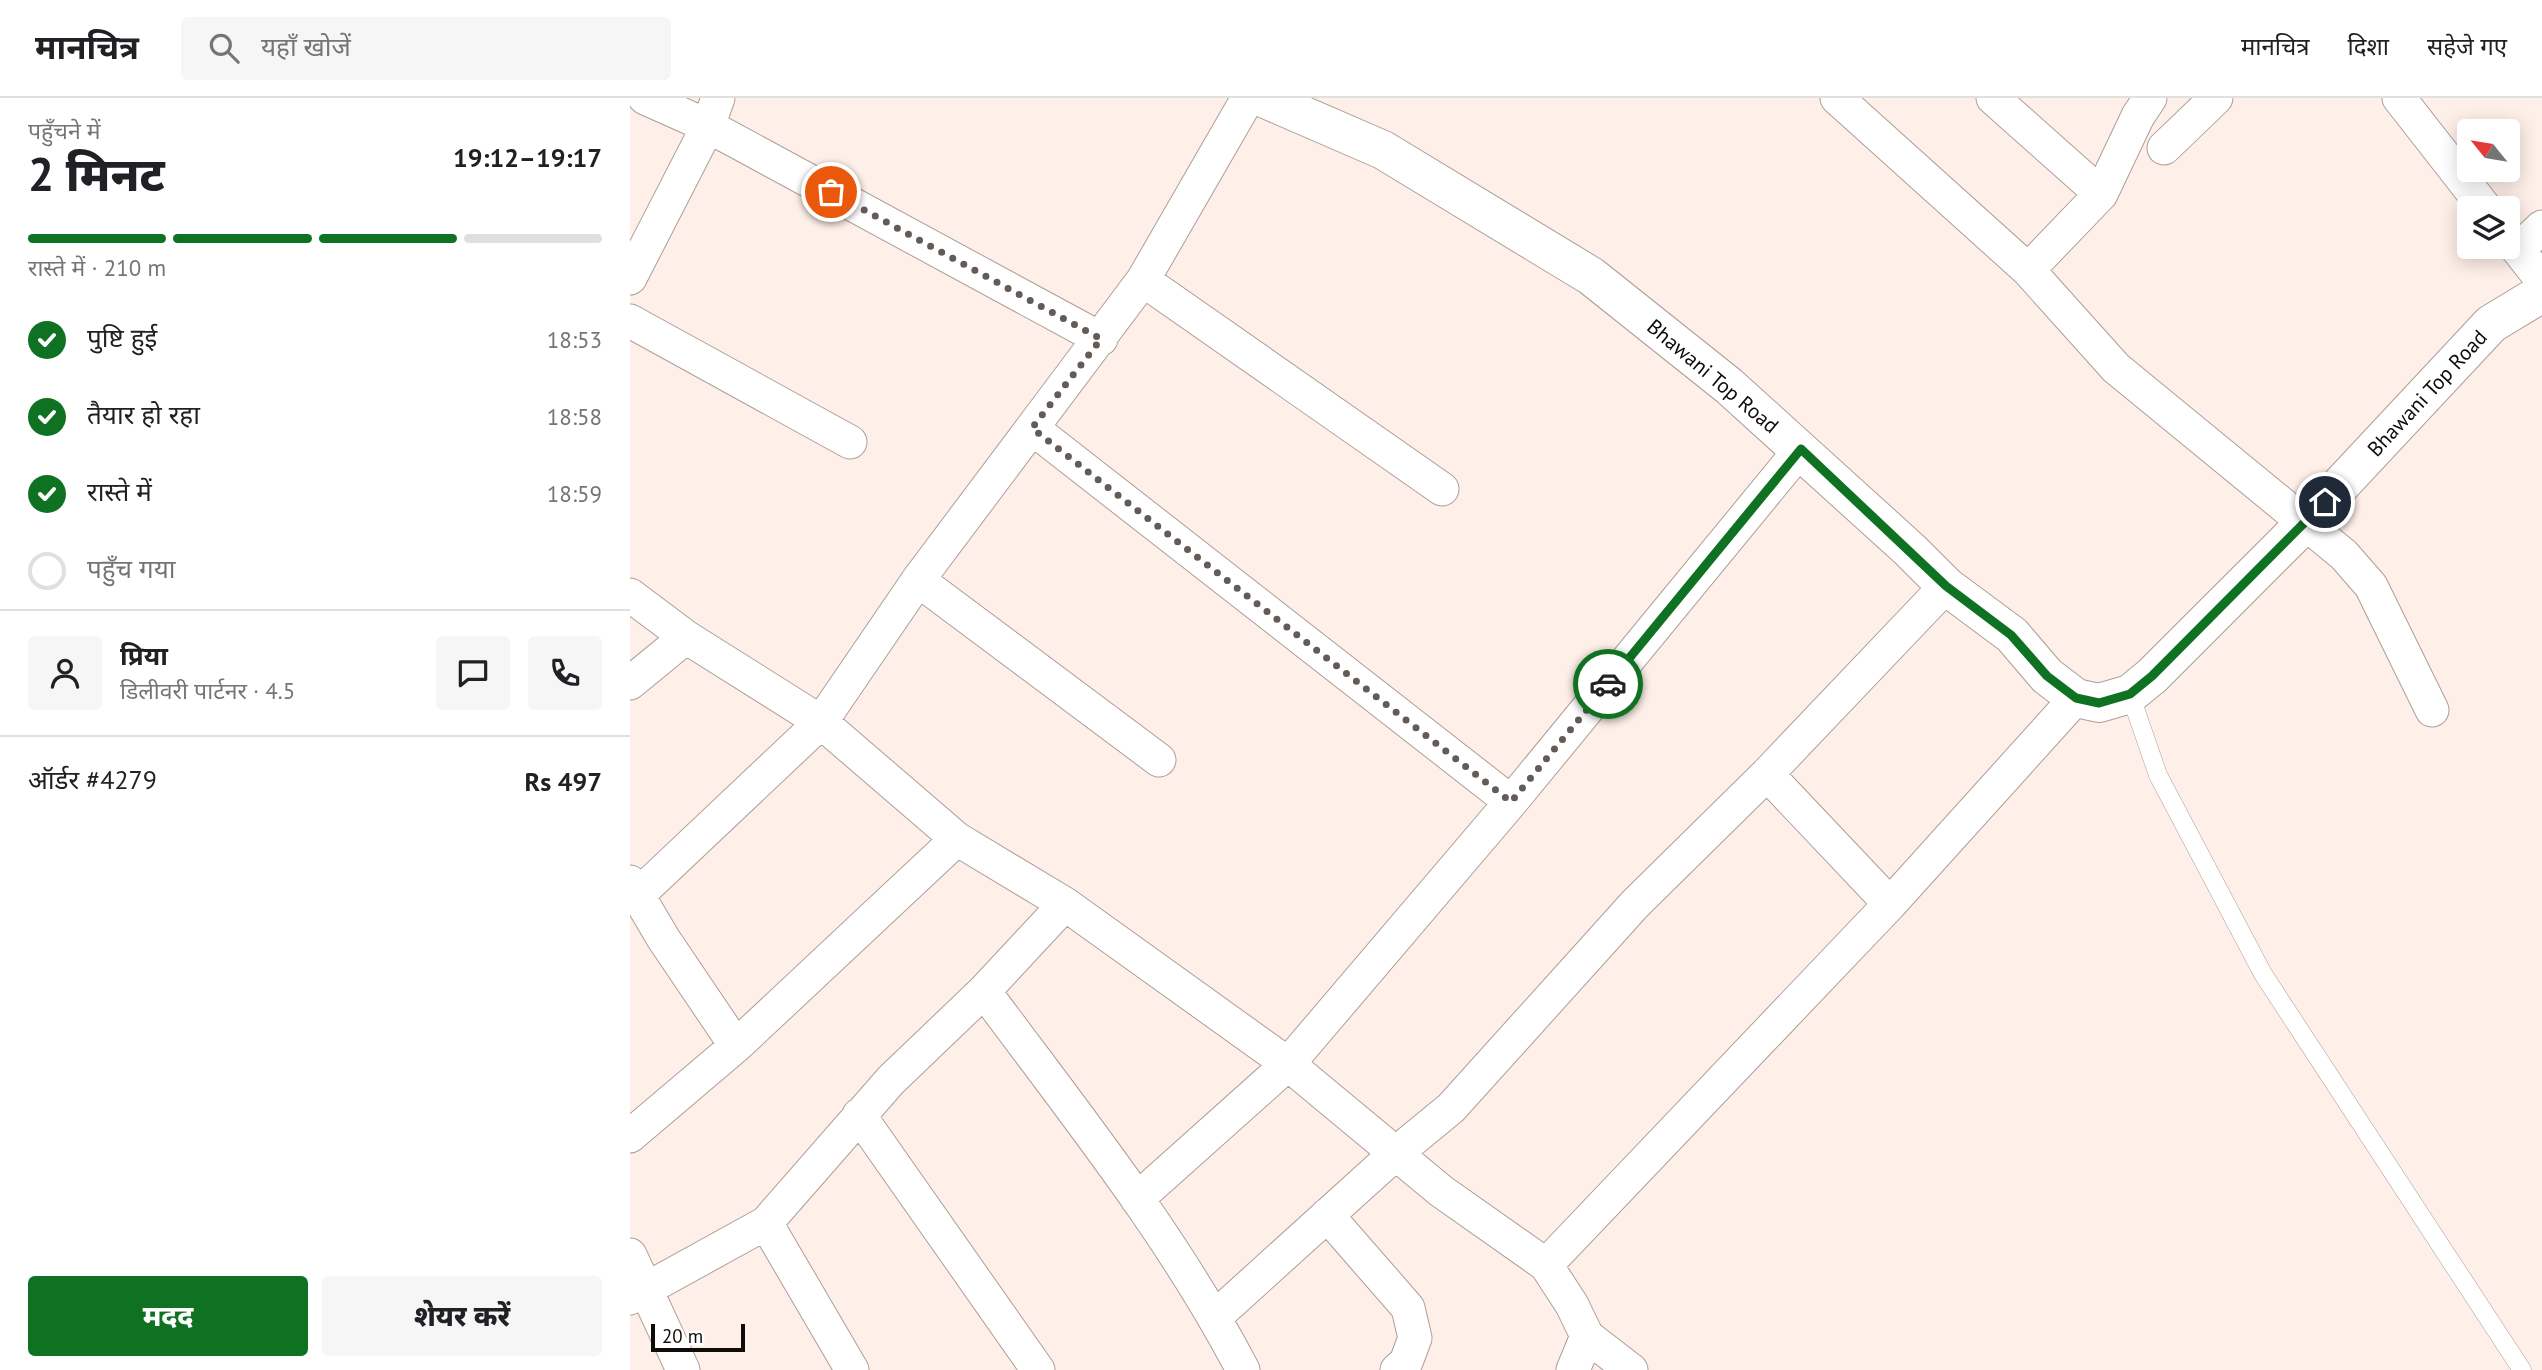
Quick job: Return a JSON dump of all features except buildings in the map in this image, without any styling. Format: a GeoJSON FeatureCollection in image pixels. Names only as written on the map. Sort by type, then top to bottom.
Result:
{"type":"FeatureCollection","features":[{"type":"Feature","properties":{"kind":"street"},"geometry":{"type":"LineString","coordinates":[[645,98],[713,112],[1101,339]]}},
{"type":"Feature","properties":{"kind":"street"},"geometry":{"type":"LineString","coordinates":[[736,1046],[663,937],[635,888],[821,722],[918,580],[1143,281],[1248,98]]}},
{"type":"Feature","properties":{"kind":"street","name":"Bhawani Top Road"},"geometry":{"type":"LineString","coordinates":[[1263,98],[1383,150],[1591,276],[1728,386],[1801,449],[1946,586],[2011,635],[2047,676],[2076,698],[2099,703],[2130,694],[2152,676],[2306,522],[2491,324],[2542,293]]}},
{"type":"Feature","properties":{"kind":"street"},"geometry":{"type":"LineString","coordinates":[[1838,98],[2028,270],[2116,368],[2344,555],[2371,586],[2432,710]]}},
{"type":"Feature","properties":{"kind":"street"},"geometry":{"type":"LineString","coordinates":[[1993,98],[2101,194]]}},
{"type":"Feature","properties":{"kind":"street"},"geometry":{"type":"LineString","coordinates":[[2028,270],[2101,194],[2138,116],[2150,98]]}},
{"type":"Feature","properties":{"kind":"street"},"geometry":{"type":"LineString","coordinates":[[2164,148],[2216,98]]}},
{"type":"Feature","properties":{"kind":"street"},"geometry":{"type":"LineString","coordinates":[[2399,98],[2476,196]]}},
{"type":"Feature","properties":{"kind":"street"},"geometry":{"type":"LineString","coordinates":[[630,278],[713,112]]}},
{"type":"Feature","properties":{"kind":"street"},"geometry":{"type":"LineString","coordinates":[[2520,240],[2542,227]]}},
{"type":"Feature","properties":{"kind":"street"},"geometry":{"type":"LineString","coordinates":[[2520,253],[2542,280]]}},
{"type":"Feature","properties":{"kind":"street"},"geometry":{"type":"LineString","coordinates":[[1143,281],[1442,489]]}},
{"type":"Feature","properties":{"kind":"street"},"geometry":{"type":"LineString","coordinates":[[630,321],[850,442]]}},
{"type":"Feature","properties":{"kind":"street"},"geometry":{"type":"LineString","coordinates":[[1032,428],[1511,802]]}},
{"type":"Feature","properties":{"kind":"street"},"geometry":{"type":"LineString","coordinates":[[1137,1199],[1288,1064],[1511,802],[1801,449]]}},
{"type":"Feature","properties":{"kind":"street"},"geometry":{"type":"LineString","coordinates":[[918,580],[1158,760]]}},
{"type":"Feature","properties":{"kind":"street"},"geometry":{"type":"LineString","coordinates":[[1215,1317],[1395,1154],[1451,1108],[1635,904],[1767,774],[1946,586]]}},
{"type":"Feature","properties":{"kind":"street"},"geometry":{"type":"LineString","coordinates":[[630,594],[686,637],[821,722],[957,839],[1065,904],[1288,1064],[1441,1191],[1546,1265],[1572,1305],[1587,1336],[1631,1370]]}},
{"type":"Feature","properties":{"kind":"street"},"geometry":{"type":"LineString","coordinates":[[630,683],[686,637]]}},
{"type":"Feature","properties":{"kind":"street"},"geometry":{"type":"LineString","coordinates":[[1546,1265],[1890,904],[2076,698]]}},
{"type":"Feature","properties":{"kind":"street"},"geometry":{"type":"LineString","coordinates":[[1767,774],[1890,904]]}},
{"type":"Feature","properties":{"kind":"street"},"geometry":{"type":"LineString","coordinates":[[630,1136],[736,1046],[957,839]]}},
{"type":"Feature","properties":{"kind":"street"},"geometry":{"type":"LineString","coordinates":[[638,1294],[766,1223],[891,1080],[984,991],[1065,904]]}},
{"type":"Feature","properties":{"kind":"street"},"geometry":{"type":"LineString","coordinates":[[984,991],[1137,1199],[1215,1317],[1243,1370]]}},
{"type":"Feature","properties":{"kind":"street"},"geometry":{"type":"LineString","coordinates":[[859,1115],[1038,1370]]}},
{"type":"Feature","properties":{"kind":"street"},"geometry":{"type":"LineString","coordinates":[[1327,1215],[1408,1308],[1415,1338],[1406,1362],[1397,1370]]}},
{"type":"Feature","properties":{"kind":"street"},"geometry":{"type":"LineString","coordinates":[[766,1223],[852,1370]]}},
{"type":"Feature","properties":{"kind":"street"},"geometry":{"type":"LineString","coordinates":[[630,1255],[638,1294],[683,1370]]}},
{"type":"Feature","properties":{"kind":"street"},"geometry":{"type":"LineString","coordinates":[[1573,1370],[1587,1336]]}},
{"type":"Feature","properties":{"kind":"lane"},"geometry":{"type":"LineString","coordinates":[[2130,694],[2158,775],[2263,974],[2522,1370]]}},
{"type":"Feature","properties":{"kind":"way so far"},"geometry":{"type":"LineString","coordinates":[[831,192],[1101,339],[1032,428],[1511,802],[1608,684]]}},
{"type":"Feature","properties":{"kind":"route"},"geometry":{"type":"LineString","coordinates":[[1608,684],[1801,449],[1946,586],[2011,635],[2047,676],[2076,698],[2099,703],[2130,694],[2152,676],[2325,502]]}}]}
